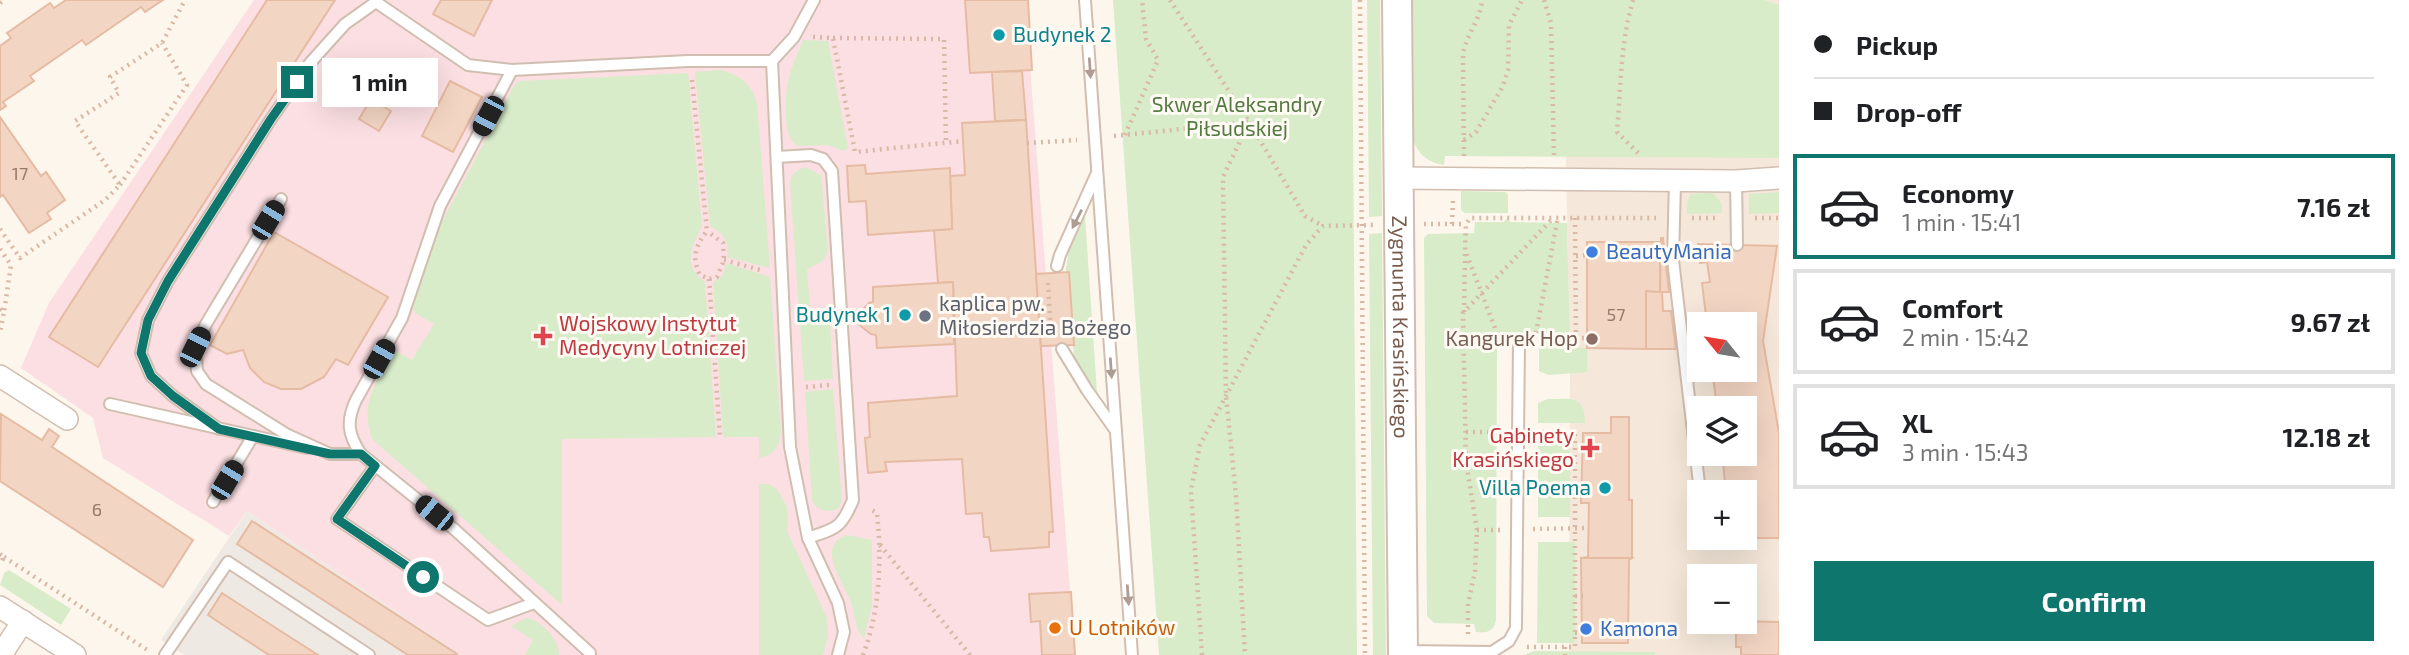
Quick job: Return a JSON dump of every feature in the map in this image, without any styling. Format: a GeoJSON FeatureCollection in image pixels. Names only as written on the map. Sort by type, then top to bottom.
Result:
{"type":"FeatureCollection","features":[{"type":"Feature","properties":{"kind":"street","name":"Zygmunta Krasińskiego"},"geometry":{"type":"LineString","coordinates":[[1398,0],[1403,653]]}},
{"type":"Feature","properties":{"kind":"street"},"geometry":{"type":"LineString","coordinates":[[1399,178],[1675,181],[1779,178]]}},
{"type":"Feature","properties":{"kind":"street"},"geometry":{"type":"LineString","coordinates":[[0,376],[67,419]]}},
{"type":"Feature","properties":{"kind":"street"},"geometry":{"type":"LineString","coordinates":[[0,607],[75,655]]}},
{"type":"Feature","properties":{"kind":"street"},"geometry":{"type":"LineString","coordinates":[[1,655],[23,621]]}},
{"type":"Feature","properties":{"kind":"lane"},"geometry":{"type":"LineString","coordinates":[[814,0],[794,37],[772,61],[790,447],[808,538],[838,604],[844,632],[838,655]]}},
{"type":"Feature","properties":{"kind":"lane"},"geometry":{"type":"LineString","coordinates":[[1085,0],[1132,655]]}},
{"type":"Feature","properties":{"kind":"lane"},"geometry":{"type":"LineString","coordinates":[[219,429],[173,396],[151,376],[141,353],[148,320],[168,281],[271,119],[310,63],[345,24],[376,2],[468,65],[512,70],[688,61],[772,61]]}},
{"type":"Feature","properties":{"kind":"lane"},"geometry":{"type":"LineString","coordinates":[[512,70],[440,206],[402,318],[350,414],[348,428],[361,454],[454,529],[585,652]]}},
{"type":"Feature","properties":{"kind":"lane"},"geometry":{"type":"LineString","coordinates":[[776,157],[811,155],[823,159],[832,171],[853,500],[844,522],[808,538]]}},
{"type":"Feature","properties":{"kind":"lane"},"geometry":{"type":"LineString","coordinates":[[1052,269],[1097,172]]}},
{"type":"Feature","properties":{"kind":"lane"},"geometry":{"type":"LineString","coordinates":[[1675,181],[1673,260],[1699,480]]}},
{"type":"Feature","properties":{"kind":"lane"},"geometry":{"type":"LineString","coordinates":[[1736,181],[1737,245]]}},
{"type":"Feature","properties":{"kind":"lane"},"geometry":{"type":"LineString","coordinates":[[281,199],[206,324],[195,347],[197,372],[206,384],[286,434],[330,454]]}},
{"type":"Feature","properties":{"kind":"lane"},"geometry":{"type":"LineString","coordinates":[[1403,653],[1492,652],[1509,641],[1516,628],[1519,344]]}},
{"type":"Feature","properties":{"kind":"lane"},"geometry":{"type":"LineString","coordinates":[[1062,349],[1116,431]]}},
{"type":"Feature","properties":{"kind":"lane"},"geometry":{"type":"LineString","coordinates":[[110,404],[330,454],[361,454]]}},
{"type":"Feature","properties":{"kind":"lane"},"geometry":{"type":"LineString","coordinates":[[214,502],[253,436]]}},
{"type":"Feature","properties":{"kind":"lane"},"geometry":{"type":"LineString","coordinates":[[375,466],[337,519],[488,620],[534,603]]}},
{"type":"Feature","properties":{"kind":"lane"},"geometry":{"type":"LineString","coordinates":[[165,655],[228,562],[369,655]]}},
{"type":"Feature","properties":{"kind":"path"},"geometry":{"type":"LineString","coordinates":[[0,3],[4,0]]}},
{"type":"Feature","properties":{"kind":"path"},"geometry":{"type":"LineString","coordinates":[[120,185],[75,121],[119,93],[110,77],[162,43],[185,0]]}},
{"type":"Feature","properties":{"kind":"path"},"geometry":{"type":"LineString","coordinates":[[1142,0],[1146,39],[1158,60],[1125,135],[1248,122]]}},
{"type":"Feature","properties":{"kind":"path"},"geometry":{"type":"LineString","coordinates":[[1170,0],[1305,216],[1323,226],[1362,225]]}},
{"type":"Feature","properties":{"kind":"path"},"geometry":{"type":"LineString","coordinates":[[1360,0],[1365,655]]}},
{"type":"Feature","properties":{"kind":"path"},"geometry":{"type":"LineString","coordinates":[[1464,161],[1463,54],[1482,0]]}},
{"type":"Feature","properties":{"kind":"path"},"geometry":{"type":"LineString","coordinates":[[1464,140],[1476,132],[1503,86],[1508,70],[1509,25],[1522,0]]}},
{"type":"Feature","properties":{"kind":"path"},"geometry":{"type":"LineString","coordinates":[[1544,0],[1551,23],[1554,162]]}},
{"type":"Feature","properties":{"kind":"path"},"geometry":{"type":"LineString","coordinates":[[1633,0],[1626,23],[1621,57],[1617,132],[1647,162]]}},
{"type":"Feature","properties":{"kind":"path"},"geometry":{"type":"LineString","coordinates":[[833,38],[944,39],[946,143]]}},
{"type":"Feature","properties":{"kind":"path"},"geometry":{"type":"LineString","coordinates":[[0,229],[20,258],[105,200],[120,185],[187,85],[162,43]]}},
{"type":"Feature","properties":{"kind":"path"},"geometry":{"type":"LineString","coordinates":[[1245,655],[1236,496],[1226,396],[1223,177],[1248,122]]}},
{"type":"Feature","properties":{"kind":"path"},"geometry":{"type":"LineString","coordinates":[[1027,143],[1084,140]]}},
{"type":"Feature","properties":{"kind":"path"},"geometry":{"type":"LineString","coordinates":[[1452,191],[1452,224]]}},
{"type":"Feature","properties":{"kind":"path"},"geometry":{"type":"LineString","coordinates":[[1464,313],[1556,217]]}},
{"type":"Feature","properties":{"kind":"path"},"geometry":{"type":"LineString","coordinates":[[1535,334],[1556,217]]}},
{"type":"Feature","properties":{"kind":"path"},"geometry":{"type":"LineString","coordinates":[[1477,636],[1468,636],[1468,604],[1475,571],[1477,530],[1467,474],[1466,432],[1465,250],[1466,224],[1470,218],[1779,218]]}},
{"type":"Feature","properties":{"kind":"path"},"geometry":{"type":"LineString","coordinates":[[1575,218],[1576,338],[1587,338]]}},
{"type":"Feature","properties":{"kind":"path"},"geometry":{"type":"LineString","coordinates":[[1420,224],[1466,224]]}},
{"type":"Feature","properties":{"kind":"path"},"geometry":{"type":"LineString","coordinates":[[1202,655],[1191,490],[1200,445],[1306,244],[1323,226]]}},
{"type":"Feature","properties":{"kind":"path"},"geometry":{"type":"LineString","coordinates":[[0,249],[11,265],[0,332]]}},
{"type":"Feature","properties":{"kind":"path"},"geometry":{"type":"LineString","coordinates":[[1465,250],[1501,343]]}},
{"type":"Feature","properties":{"kind":"path"},"geometry":{"type":"LineString","coordinates":[[1576,256],[1587,255]]}},
{"type":"Feature","properties":{"kind":"path"},"geometry":{"type":"LineString","coordinates":[[724,260],[782,276]]}},
{"type":"Feature","properties":{"kind":"path"},"geometry":{"type":"LineString","coordinates":[[1051,340],[1052,269]]}},
{"type":"Feature","properties":{"kind":"path"},"geometry":{"type":"LineString","coordinates":[[709,279],[720,437]]}},
{"type":"Feature","properties":{"kind":"path"},"geometry":{"type":"LineString","coordinates":[[1466,432],[1501,432],[1501,419]]}},
{"type":"Feature","properties":{"kind":"path"},"geometry":{"type":"LineString","coordinates":[[1524,647],[1575,647],[1575,432],[1534,432]]}},
{"type":"Feature","properties":{"kind":"path"},"geometry":{"type":"LineString","coordinates":[[1575,447],[1583,447]]}},
{"type":"Feature","properties":{"kind":"path"},"geometry":{"type":"LineString","coordinates":[[1532,528],[1589,528]]}},
{"type":"Feature","properties":{"kind":"path"},"geometry":{"type":"LineString","coordinates":[[1477,530],[1501,530],[1501,543]]}},
{"type":"Feature","properties":{"kind":"path"},"geometry":{"type":"LineString","coordinates":[[879,543],[970,655]]}},
{"type":"Feature","properties":{"kind":"path"},"geometry":{"type":"LineString","coordinates":[[0,564],[2,555],[156,655]]}},
{"type":"Feature","properties":{"kind":"path"},"geometry":{"type":"LineString","coordinates":[[1575,596],[1583,596]]}},
{"type":"Feature","properties":{"kind":"path"},"geometry":{"type":"LineString","coordinates":[[1575,633],[1583,633]]}},
{"type":"Feature","properties":{"kind":"path"},"geometry":{"type":"LineString","coordinates":[[1565,647],[1565,655]]}},
{"type":"Feature","properties":{"kind":"shaded area","name":"Wojskowy Instytut Medycyny Lotniczej"},"geometry":{"type":"Polygon","coordinates":[[[254,0],[1025,0],[1075,655],[461,655],[247,511],[229,536],[103,458],[93,418],[21,368],[49,303],[254,0]]]}},
{"type":"Feature","properties":{"kind":"shaded area"},"geometry":{"type":"Polygon","coordinates":[[[1563,0],[1779,0],[1779,655],[1569,655],[1570,375],[1563,0]]]}},
{"type":"Feature","properties":{"kind":"shaded area"},"geometry":{"type":"Polygon","coordinates":[[[247,511],[461,655],[184,655],[161,640],[247,511]]]}},
{"type":"Feature","properties":{"kind":"green space","name":"Skwer Aleksandry Piłsudskiej"},"geometry":{"type":"Polygon","coordinates":[[[1113,0],[1352,0],[1357,655],[1159,655],[1113,0]]]}},
{"type":"Feature","properties":{"kind":"green space"},"geometry":{"type":"Polygon","coordinates":[[[1367,0],[1380,0],[1382,216],[1369,217],[1367,0]]]}},
{"type":"Feature","properties":{"kind":"green space"},"geometry":{"type":"Polygon","coordinates":[[[1413,0],[1764,0],[1779,5],[1779,158],[1445,156],[1444,165],[1434,163],[1422,155],[1414,142],[1413,0]]]}},
{"type":"Feature","properties":{"kind":"green space"},"geometry":{"type":"Polygon","coordinates":[[[803,40],[828,41],[848,148],[843,151],[828,145],[798,146],[788,133],[786,95],[803,40]]]}},
{"type":"Feature","properties":{"kind":"green space"},"geometry":{"type":"Polygon","coordinates":[[[719,70],[743,80],[757,103],[770,268],[727,257],[725,238],[710,226],[695,72],[719,70]]]}},
{"type":"Feature","properties":{"kind":"green space"},"geometry":{"type":"Polygon","coordinates":[[[688,73],[702,226],[692,249],[691,263],[705,282],[716,437],[562,439],[562,605],[372,439],[369,403],[376,382],[394,350],[412,360],[434,324],[415,313],[413,308],[435,235],[515,84],[520,81],[688,73]]]}},
{"type":"Feature","properties":{"kind":"green space"},"geometry":{"type":"Polygon","coordinates":[[[805,167],[821,175],[828,250],[823,261],[807,269],[810,309],[830,322],[833,379],[804,381],[790,182],[799,169],[805,167]]]}},
{"type":"Feature","properties":{"kind":"green space"},"geometry":{"type":"Polygon","coordinates":[[[1461,191],[1506,192],[1508,213],[1465,213],[1461,210],[1461,191]]]}},
{"type":"Feature","properties":{"kind":"green space"},"geometry":{"type":"Polygon","coordinates":[[[1779,192],[1779,213],[1749,214],[1749,194],[1779,192]]]}},
{"type":"Feature","properties":{"kind":"green space"},"geometry":{"type":"Polygon","coordinates":[[[1713,193],[1722,204],[1722,213],[1687,214],[1687,202],[1691,194],[1713,193]]]}},
{"type":"Feature","properties":{"kind":"green space"},"geometry":{"type":"Polygon","coordinates":[[[1085,216],[1097,393],[1074,357],[1066,269],[1069,250],[1085,216]]]}},
{"type":"Feature","properties":{"kind":"green space"},"geometry":{"type":"Polygon","coordinates":[[[1506,219],[1511,222],[1567,223],[1570,348],[1587,348],[1587,372],[1549,375],[1539,371],[1539,334],[1503,335],[1497,343],[1496,620],[1489,631],[1476,632],[1474,624],[1434,623],[1427,616],[1424,238],[1428,234],[1474,233],[1475,222],[1504,222],[1506,219]]]}},
{"type":"Feature","properties":{"kind":"green space"},"geometry":{"type":"Polygon","coordinates":[[[1382,233],[1386,655],[1373,655],[1369,234],[1382,233]]]}},
{"type":"Feature","properties":{"kind":"green space"},"geometry":{"type":"Polygon","coordinates":[[[726,263],[770,277],[781,431],[776,449],[759,458],[759,437],[723,437],[713,282],[722,274],[726,263]]]}},
{"type":"Feature","properties":{"kind":"green space"},"geometry":{"type":"Polygon","coordinates":[[[833,389],[842,501],[838,509],[826,511],[812,501],[805,392],[833,389]]]}},
{"type":"Feature","properties":{"kind":"green space"},"geometry":{"type":"Polygon","coordinates":[[[1548,399],[1575,400],[1582,407],[1585,423],[1538,423],[1538,403],[1548,399]]]}},
{"type":"Feature","properties":{"kind":"green space"},"geometry":{"type":"Polygon","coordinates":[[[1538,440],[1570,440],[1570,517],[1538,517],[1538,440]]]}},
{"type":"Feature","properties":{"kind":"green space"},"geometry":{"type":"Polygon","coordinates":[[[759,484],[769,484],[777,489],[787,507],[788,533],[827,618],[828,637],[823,655],[759,655],[759,484]]]}},
{"type":"Feature","properties":{"kind":"green space"},"geometry":{"type":"Polygon","coordinates":[[[847,535],[872,540],[872,604],[864,639],[832,555],[838,540],[847,535]]]}},
{"type":"Feature","properties":{"kind":"green space"},"geometry":{"type":"Polygon","coordinates":[[[1538,542],[1575,542],[1575,643],[1537,643],[1538,542]]]}},
{"type":"Feature","properties":{"kind":"green space"},"geometry":{"type":"Polygon","coordinates":[[[9,570],[71,609],[61,625],[0,585],[4,573],[9,570]]]}},
{"type":"Feature","properties":{"kind":"green space"},"geometry":{"type":"Polygon","coordinates":[[[526,618],[538,623],[548,632],[556,643],[559,655],[525,655],[533,640],[511,626],[526,618]]]}},
{"type":"Feature","properties":{"kind":"green space"},"geometry":{"type":"Polygon","coordinates":[[[1534,651],[1655,652],[1655,655],[1524,655],[1534,651]]]}},
{"type":"Feature","properties":{"kind":"building"},"geometry":{"type":"Polygon","coordinates":[[[66,0],[163,0],[145,12],[141,7],[86,45],[82,40],[30,76],[34,81],[3,102],[6,106],[0,110],[0,46],[11,38],[7,33],[50,3],[54,8],[66,0]]]}},
{"type":"Feature","properties":{"kind":"building"},"geometry":{"type":"Polygon","coordinates":[[[267,0],[335,0],[98,367],[49,337],[267,0]]]}},
{"type":"Feature","properties":{"kind":"building"},"geometry":{"type":"Polygon","coordinates":[[[441,0],[492,0],[474,36],[433,14],[441,0]]]}},
{"type":"Feature","properties":{"kind":"building","name":"Budynek 2"},"geometry":{"type":"Polygon","coordinates":[[[965,0],[1028,0],[1032,70],[970,73],[965,0]]]}},
{"type":"Feature","properties":{"kind":"building"},"geometry":{"type":"Polygon","coordinates":[[[1022,71],[1026,120],[995,121],[992,72],[1022,71]]]}},
{"type":"Feature","properties":{"kind":"building"},"geometry":{"type":"Polygon","coordinates":[[[450,81],[482,97],[453,152],[422,136],[450,81]]]}},
{"type":"Feature","properties":{"kind":"building"},"geometry":{"type":"Polygon","coordinates":[[[371,99],[391,111],[379,131],[359,119],[371,99]]]}},
{"type":"Feature","properties":{"kind":"building"},"geometry":{"type":"Polygon","coordinates":[[[0,117],[41,176],[46,172],[65,200],[47,213],[51,219],[29,233],[3,195],[0,197],[0,117]]]}},
{"type":"Feature","properties":{"kind":"building"},"geometry":{"type":"Polygon","coordinates":[[[1026,120],[1053,532],[1049,532],[1049,547],[991,551],[989,537],[984,537],[982,513],[966,514],[962,459],[885,462],[887,471],[868,473],[865,438],[870,437],[868,403],[957,396],[953,282],[938,283],[934,230],[952,229],[950,176],[965,175],[962,123],[1026,120]]]}},
{"type":"Feature","properties":{"kind":"building"},"geometry":{"type":"Polygon","coordinates":[[[865,165],[866,174],[950,168],[952,229],[868,235],[866,201],[849,202],[847,166],[865,165]]]}},
{"type":"Feature","properties":{"kind":"building"},"geometry":{"type":"Polygon","coordinates":[[[274,232],[388,297],[348,365],[336,359],[324,377],[301,389],[281,389],[264,382],[250,368],[243,350],[227,354],[210,345],[274,232]]]}},
{"type":"Feature","properties":{"kind":"building"},"geometry":{"type":"Polygon","coordinates":[[[1661,238],[1669,292],[1662,292],[1663,311],[1671,311],[1676,349],[1646,349],[1646,291],[1660,292],[1661,238]]]}},
{"type":"Feature","properties":{"kind":"building"},"geometry":{"type":"Polygon","coordinates":[[[1587,242],[1660,242],[1660,292],[1646,291],[1646,349],[1587,348],[1587,242]]]}},
{"type":"Feature","properties":{"kind":"building"},"geometry":{"type":"Polygon","coordinates":[[[1698,244],[1777,246],[1763,341],[1779,433],[1779,538],[1757,538],[1757,480],[1725,480],[1723,466],[1757,466],[1757,396],[1715,396],[1714,382],[1757,382],[1757,312],[1706,312],[1702,283],[1710,282],[1707,262],[1700,263],[1698,244]]]}},
{"type":"Feature","properties":{"kind":"building"},"geometry":{"type":"Polygon","coordinates":[[[1069,272],[1074,345],[1041,346],[1036,274],[1069,272]]]}},
{"type":"Feature","properties":{"kind":"building","name":"Budynek 1"},"geometry":{"type":"Polygon","coordinates":[[[953,282],[954,344],[877,348],[876,335],[853,320],[873,302],[873,287],[953,282]]]}},
{"type":"Feature","properties":{"kind":"building"},"geometry":{"type":"Polygon","coordinates":[[[1,414],[42,440],[49,429],[59,436],[52,447],[193,540],[163,587],[0,481],[1,414]]]}},
{"type":"Feature","properties":{"kind":"building","name":"Villa Poema"},"geometry":{"type":"Polygon","coordinates":[[[1611,417],[1629,417],[1632,558],[1581,558],[1588,557],[1589,503],[1581,503],[1583,433],[1611,433],[1611,417]]]}},
{"type":"Feature","properties":{"kind":"building"},"geometry":{"type":"Polygon","coordinates":[[[252,521],[457,654],[408,655],[237,544],[252,521]]]}},
{"type":"Feature","properties":{"kind":"building"},"geometry":{"type":"Polygon","coordinates":[[[1581,558],[1632,558],[1629,560],[1628,643],[1582,643],[1581,558]]]}},
{"type":"Feature","properties":{"kind":"building"},"geometry":{"type":"Polygon","coordinates":[[[1071,592],[1075,655],[1042,655],[1040,621],[1031,622],[1029,594],[1071,592]]]}},
{"type":"Feature","properties":{"kind":"building"},"geometry":{"type":"Polygon","coordinates":[[[222,593],[318,655],[269,655],[208,615],[222,593]]]}},
{"type":"Feature","properties":{"kind":"building"},"geometry":{"type":"Polygon","coordinates":[[[1757,621],[1779,622],[1779,655],[1741,655],[1741,647],[1736,647],[1736,634],[1757,634],[1757,621]]]}},
{"type":"Feature","properties":{"kind":"place","name":"Budynek 2"},"geometry":{"type":"Point","coordinates":[999,35]}},
{"type":"Feature","properties":{"kind":"place","name":"BeautyMania"},"geometry":{"type":"Point","coordinates":[1592,252]}},
{"type":"Feature","properties":{"kind":"place","name":"Budynek 1"},"geometry":{"type":"Point","coordinates":[905,315]}},
{"type":"Feature","properties":{"kind":"place","name":"kaplica pw. Miłosierdzia Bożego"},"geometry":{"type":"Point","coordinates":[925,316]}},
{"type":"Feature","properties":{"kind":"place","name":"Wojskowy Instytut Medycyny Lotniczej"},"geometry":{"type":"Point","coordinates":[543,336]}},
{"type":"Feature","properties":{"kind":"place","name":"Kangurek Hop"},"geometry":{"type":"Point","coordinates":[1592,339]}},
{"type":"Feature","properties":{"kind":"place","name":"Gabinety Krasińskiego"},"geometry":{"type":"Point","coordinates":[1590,448]}},
{"type":"Feature","properties":{"kind":"place","name":"Villa Poema"},"geometry":{"type":"Point","coordinates":[1605,488]}},
{"type":"Feature","properties":{"kind":"place","name":"U Lotników"},"geometry":{"type":"Point","coordinates":[1055,628]}},
{"type":"Feature","properties":{"kind":"place","name":"Kamona"},"geometry":{"type":"Point","coordinates":[1586,629]}},
{"type":"Feature","properties":{"kind":"route"},"geometry":{"type":"LineString","coordinates":[[297,82],[168,281],[148,320],[141,353],[151,376],[173,396],[219,429],[330,454],[361,454],[375,466],[337,519],[423,577]]}}]}
